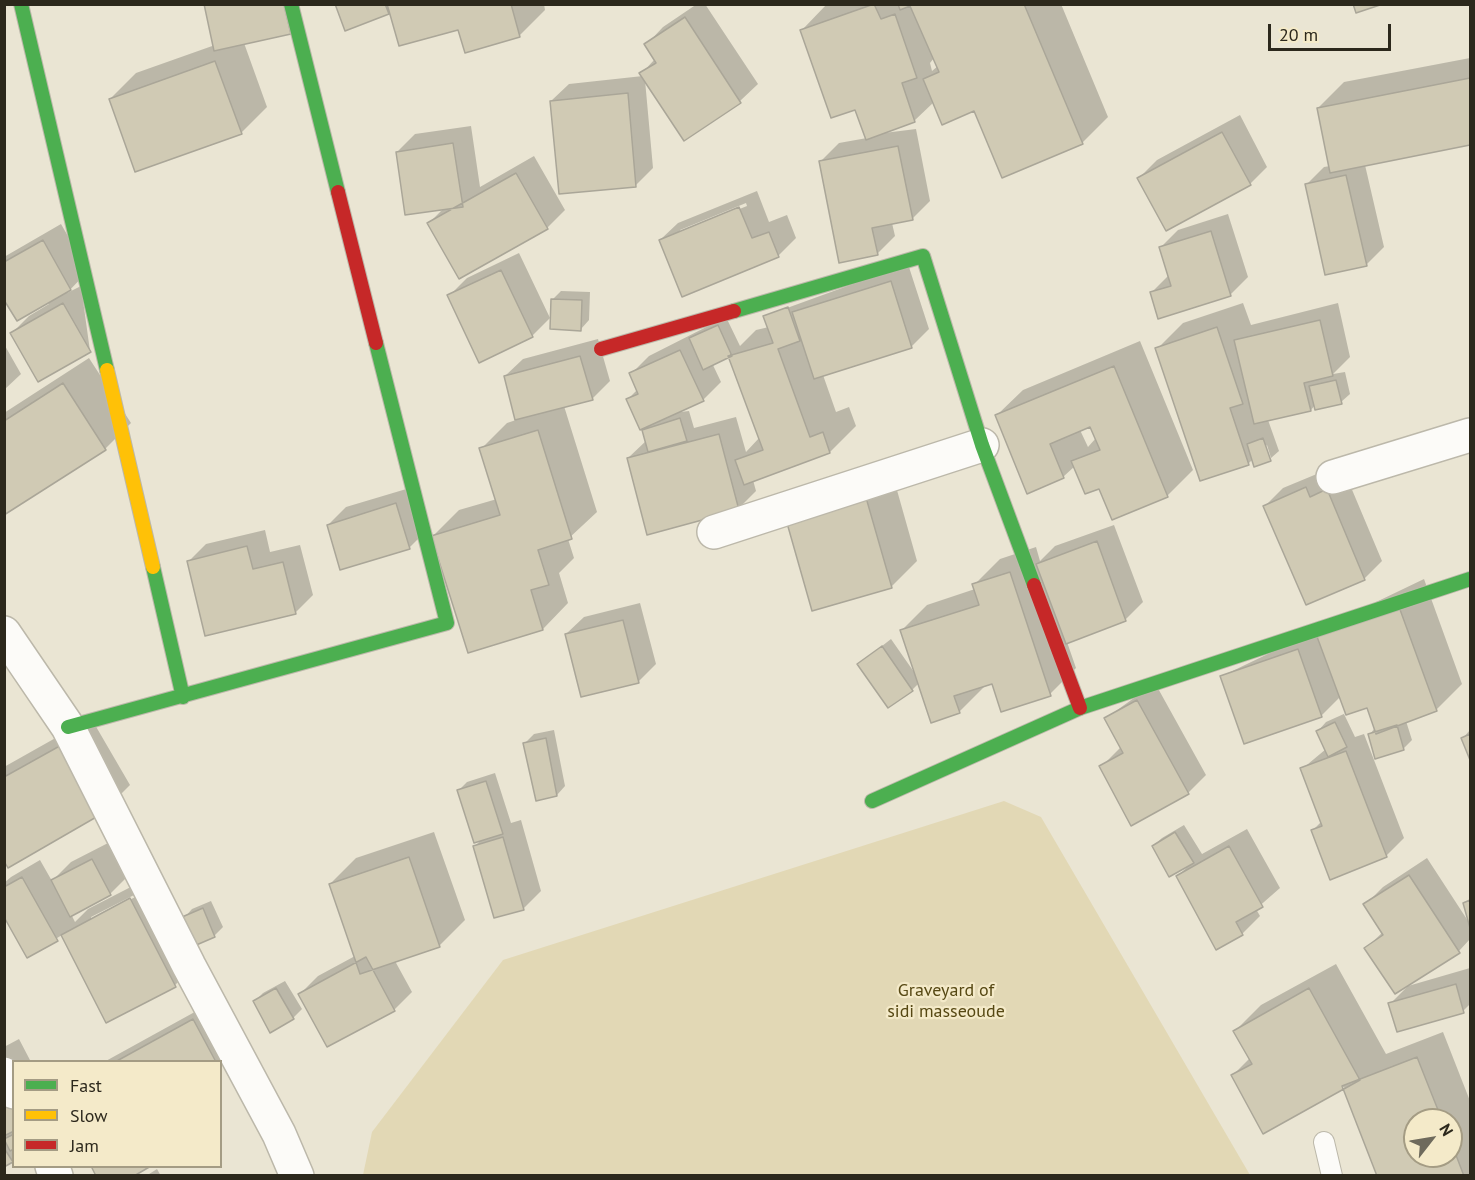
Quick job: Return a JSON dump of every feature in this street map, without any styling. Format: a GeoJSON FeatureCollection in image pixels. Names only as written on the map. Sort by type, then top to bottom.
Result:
{"type":"FeatureCollection","features":[{"type":"Feature","properties":{"kind":"street"},"geometry":{"type":"LineString","coordinates":[[21,4],[183,697]]}},
{"type":"Feature","properties":{"kind":"street"},"geometry":{"type":"LineString","coordinates":[[68,727],[447,623],[291,4]]}},
{"type":"Feature","properties":{"kind":"street"},"geometry":{"type":"LineString","coordinates":[[601,349],[923,256],[982,445],[1080,708]]}},
{"type":"Feature","properties":{"kind":"street"},"geometry":{"type":"LineString","coordinates":[[1333,477],[1470,435]]}},
{"type":"Feature","properties":{"kind":"street"},"geometry":{"type":"LineString","coordinates":[[714,532],[982,445]]}},
{"type":"Feature","properties":{"kind":"street"},"geometry":{"type":"LineString","coordinates":[[872,801],[1080,708],[1470,579]]}},
{"type":"Feature","properties":{"kind":"street"},"geometry":{"type":"LineString","coordinates":[[4,633],[68,727],[189,966],[279,1134],[297,1176]]}},
{"type":"Feature","properties":{"kind":"street"},"geometry":{"type":"LineString","coordinates":[[4,1074],[12,1088]]}},
{"type":"Feature","properties":{"kind":"lane"},"geometry":{"type":"LineString","coordinates":[[1324,1142],[1332,1176]]}},
{"type":"Feature","properties":{"kind":"green space","name":"Graveyard of sidi masseoude"},"geometry":{"type":"Polygon","coordinates":[[[1004,801],[1041,817],[1250,1175],[363,1175],[372,1132],[503,960],[1004,801]]]}},
{"type":"Feature","properties":{"kind":"building"},"geometry":{"type":"Polygon","coordinates":[[[204,4],[284,4],[291,34],[214,51],[204,4]]]}},
{"type":"Feature","properties":{"kind":"building"},"geometry":{"type":"Polygon","coordinates":[[[335,4],[385,4],[389,14],[345,31],[335,4]]]}},
{"type":"Feature","properties":{"kind":"building"},"geometry":{"type":"Polygon","coordinates":[[[387,4],[511,4],[520,37],[465,53],[458,30],[399,46],[387,4]]]}},
{"type":"Feature","properties":{"kind":"building"},"geometry":{"type":"Polygon","coordinates":[[[874,4],[881,19],[895,14],[917,78],[902,83],[915,122],[866,140],[855,110],[831,118],[800,30],[874,4]]]}},
{"type":"Feature","properties":{"kind":"building"},"geometry":{"type":"Polygon","coordinates":[[[898,4],[1024,4],[1083,144],[1002,178],[974,111],[942,125],[923,79],[939,72],[910,6],[900,10],[898,4]]]}},
{"type":"Feature","properties":{"kind":"building"},"geometry":{"type":"Polygon","coordinates":[[[1353,4],[1383,4],[1356,13],[1353,4]]]}},
{"type":"Feature","properties":{"kind":"building"},"geometry":{"type":"Polygon","coordinates":[[[685,17],[741,103],[684,141],[639,73],[656,63],[644,44],[685,17]]]}},
{"type":"Feature","properties":{"kind":"building"},"geometry":{"type":"Polygon","coordinates":[[[215,61],[242,134],[135,172],[109,99],[215,61]]]}},
{"type":"Feature","properties":{"kind":"building"},"geometry":{"type":"Polygon","coordinates":[[[1470,78],[1470,145],[1330,173],[1317,108],[1470,78]]]}},
{"type":"Feature","properties":{"kind":"building"},"geometry":{"type":"Polygon","coordinates":[[[628,93],[636,187],[559,194],[550,101],[628,93]]]}},
{"type":"Feature","properties":{"kind":"building"},"geometry":{"type":"Polygon","coordinates":[[[1222,132],[1251,185],[1166,231],[1137,178],[1222,132]]]}},
{"type":"Feature","properties":{"kind":"building"},"geometry":{"type":"Polygon","coordinates":[[[453,143],[463,207],[405,215],[396,152],[453,143]]]}},
{"type":"Feature","properties":{"kind":"building"},"geometry":{"type":"Polygon","coordinates":[[[898,146],[913,220],[872,228],[878,255],[839,263],[819,161],[898,146]]]}},
{"type":"Feature","properties":{"kind":"building"},"geometry":{"type":"Polygon","coordinates":[[[516,173],[548,229],[459,279],[427,223],[516,173]]]}},
{"type":"Feature","properties":{"kind":"building"},"geometry":{"type":"Polygon","coordinates":[[[1346,175],[1367,266],[1325,275],[1305,184],[1346,175]]]}},
{"type":"Feature","properties":{"kind":"building"},"geometry":{"type":"Polygon","coordinates":[[[739,207],[752,238],[769,232],[779,257],[682,297],[659,240],[739,207]]]}},
{"type":"Feature","properties":{"kind":"building"},"geometry":{"type":"Polygon","coordinates":[[[1211,231],[1231,296],[1158,319],[1150,292],[1171,286],[1159,247],[1211,231]]]}},
{"type":"Feature","properties":{"kind":"building"},"geometry":{"type":"Polygon","coordinates":[[[43,240],[71,290],[17,321],[4,300],[4,262],[43,240]]]}},
{"type":"Feature","properties":{"kind":"building"},"geometry":{"type":"Polygon","coordinates":[[[501,270],[533,337],[479,363],[447,295],[501,270]]]}},
{"type":"Feature","properties":{"kind":"building"},"geometry":{"type":"Polygon","coordinates":[[[891,281],[912,348],[814,379],[792,312],[891,281]]]}},
{"type":"Feature","properties":{"kind":"building"},"geometry":{"type":"Polygon","coordinates":[[[551,299],[582,300],[581,331],[550,329],[551,299]]]}},
{"type":"Feature","properties":{"kind":"building"},"geometry":{"type":"Polygon","coordinates":[[[63,303],[91,352],[38,382],[10,333],[63,303]]]}},
{"type":"Feature","properties":{"kind":"building"},"geometry":{"type":"Polygon","coordinates":[[[788,307],[800,341],[778,349],[810,437],[823,432],[830,453],[744,485],[735,460],[763,450],[728,356],[773,343],[763,316],[788,307]]]}},
{"type":"Feature","properties":{"kind":"building"},"geometry":{"type":"Polygon","coordinates":[[[1320,320],[1333,376],[1304,383],[1311,411],[1254,424],[1234,340],[1320,320]]]}},
{"type":"Feature","properties":{"kind":"building"},"geometry":{"type":"Polygon","coordinates":[[[718,325],[732,356],[703,370],[689,338],[718,325]]]}},
{"type":"Feature","properties":{"kind":"building"},"geometry":{"type":"Polygon","coordinates":[[[1217,327],[1243,404],[1230,408],[1249,465],[1200,481],[1155,348],[1217,327]]]}},
{"type":"Feature","properties":{"kind":"building"},"geometry":{"type":"Polygon","coordinates":[[[680,350],[704,401],[640,430],[626,399],[638,394],[629,373],[680,350]]]}},
{"type":"Feature","properties":{"kind":"building"},"geometry":{"type":"Polygon","coordinates":[[[580,356],[593,400],[515,420],[504,376],[580,356]]]}},
{"type":"Feature","properties":{"kind":"building"},"geometry":{"type":"Polygon","coordinates":[[[1114,366],[1168,497],[1112,520],[1099,489],[1085,494],[1071,461],[1100,450],[1090,427],[1050,444],[1064,478],[1027,494],[995,415],[1114,366]]]}},
{"type":"Feature","properties":{"kind":"building"},"geometry":{"type":"Polygon","coordinates":[[[1336,380],[1342,404],[1315,410],[1309,386],[1336,380]]]}},
{"type":"Feature","properties":{"kind":"building"},"geometry":{"type":"Polygon","coordinates":[[[63,383],[106,450],[4,515],[4,421],[63,383]]]}},
{"type":"Feature","properties":{"kind":"building"},"geometry":{"type":"Polygon","coordinates":[[[680,418],[687,441],[648,452],[642,430],[680,418]]]}},
{"type":"Feature","properties":{"kind":"building"},"geometry":{"type":"Polygon","coordinates":[[[538,430],[572,539],[538,550],[549,585],[531,590],[543,630],[468,653],[431,536],[500,515],[479,448],[538,430]]]}},
{"type":"Feature","properties":{"kind":"building"},"geometry":{"type":"Polygon","coordinates":[[[719,434],[739,510],[647,535],[627,458],[719,434]]]}},
{"type":"Feature","properties":{"kind":"building"},"geometry":{"type":"Polygon","coordinates":[[[1263,438],[1271,461],[1254,467],[1247,444],[1263,438]]]}},
{"type":"Feature","properties":{"kind":"building"},"geometry":{"type":"Polygon","coordinates":[[[1306,487],[1310,497],[1327,489],[1365,580],[1306,605],[1263,506],[1306,487]]]}},
{"type":"Feature","properties":{"kind":"building"},"geometry":{"type":"Polygon","coordinates":[[[865,494],[892,588],[812,611],[785,516],[865,494]]]}},
{"type":"Feature","properties":{"kind":"building"},"geometry":{"type":"Polygon","coordinates":[[[396,503],[410,549],[340,570],[327,525],[396,503]]]}},
{"type":"Feature","properties":{"kind":"building"},"geometry":{"type":"Polygon","coordinates":[[[1097,541],[1126,621],[1066,644],[1036,564],[1097,541]]]}},
{"type":"Feature","properties":{"kind":"building"},"geometry":{"type":"Polygon","coordinates":[[[247,546],[253,569],[283,562],[296,614],[205,636],[187,561],[247,546]]]}},
{"type":"Feature","properties":{"kind":"building"},"geometry":{"type":"Polygon","coordinates":[[[1010,572],[1051,696],[1001,712],[992,684],[954,696],[960,713],[931,723],[900,630],[979,605],[972,584],[1010,572]]]}},
{"type":"Feature","properties":{"kind":"building"},"geometry":{"type":"Polygon","coordinates":[[[1398,604],[1437,711],[1376,734],[1367,708],[1346,715],[1316,634],[1398,604]]]}},
{"type":"Feature","properties":{"kind":"building"},"geometry":{"type":"Polygon","coordinates":[[[623,620],[639,683],[581,697],[565,634],[623,620]]]}},
{"type":"Feature","properties":{"kind":"building"},"geometry":{"type":"Polygon","coordinates":[[[882,646],[913,691],[888,708],[857,664],[882,646]]]}},
{"type":"Feature","properties":{"kind":"building"},"geometry":{"type":"Polygon","coordinates":[[[1298,649],[1322,717],[1244,744],[1220,676],[1298,649]]]}},
{"type":"Feature","properties":{"kind":"building"},"geometry":{"type":"Polygon","coordinates":[[[1137,700],[1189,794],[1131,826],[1099,766],[1123,753],[1104,718],[1137,700]]]}},
{"type":"Feature","properties":{"kind":"building"},"geometry":{"type":"Polygon","coordinates":[[[1335,722],[1347,747],[1328,757],[1316,731],[1335,722]]]}},
{"type":"Feature","properties":{"kind":"building"},"geometry":{"type":"Polygon","coordinates":[[[1397,725],[1404,750],[1375,759],[1368,734],[1397,725]]]}},
{"type":"Feature","properties":{"kind":"building"},"geometry":{"type":"Polygon","coordinates":[[[1470,734],[1470,760],[1461,738],[1470,734]]]}},
{"type":"Feature","properties":{"kind":"building"},"geometry":{"type":"Polygon","coordinates":[[[546,738],[557,796],[536,801],[523,743],[546,738]]]}},
{"type":"Feature","properties":{"kind":"building"},"geometry":{"type":"Polygon","coordinates":[[[65,743],[105,812],[8,868],[4,861],[4,777],[65,743]]]}},
{"type":"Feature","properties":{"kind":"building"},"geometry":{"type":"Polygon","coordinates":[[[1346,751],[1387,857],[1330,880],[1311,830],[1322,826],[1300,768],[1346,751]]]}},
{"type":"Feature","properties":{"kind":"building"},"geometry":{"type":"Polygon","coordinates":[[[486,781],[503,834],[474,843],[457,790],[486,781]]]}},
{"type":"Feature","properties":{"kind":"building"},"geometry":{"type":"Polygon","coordinates":[[[1175,832],[1194,863],[1169,877],[1152,846],[1175,832]]]}},
{"type":"Feature","properties":{"kind":"building"},"geometry":{"type":"Polygon","coordinates":[[[503,837],[524,910],[494,918],[473,846],[503,837]]]}},
{"type":"Feature","properties":{"kind":"building"},"geometry":{"type":"Polygon","coordinates":[[[1229,846],[1263,907],[1236,922],[1243,935],[1216,950],[1176,876],[1229,846]]]}},
{"type":"Feature","properties":{"kind":"building"},"geometry":{"type":"Polygon","coordinates":[[[409,857],[440,947],[360,974],[329,884],[409,857]]]}},
{"type":"Feature","properties":{"kind":"building"},"geometry":{"type":"Polygon","coordinates":[[[92,859],[111,895],[70,917],[51,880],[92,859]]]}},
{"type":"Feature","properties":{"kind":"building"},"geometry":{"type":"Polygon","coordinates":[[[1409,875],[1460,953],[1395,994],[1364,948],[1383,935],[1363,904],[1409,875]]]}},
{"type":"Feature","properties":{"kind":"building"},"geometry":{"type":"Polygon","coordinates":[[[22,877],[58,941],[27,958],[4,917],[4,887],[22,877]]]}},
{"type":"Feature","properties":{"kind":"building"},"geometry":{"type":"Polygon","coordinates":[[[130,898],[176,987],[106,1023],[61,935],[130,898]]]}},
{"type":"Feature","properties":{"kind":"building"},"geometry":{"type":"Polygon","coordinates":[[[1470,900],[1470,928],[1463,903],[1470,900]]]}},
{"type":"Feature","properties":{"kind":"building"},"geometry":{"type":"Polygon","coordinates":[[[203,908],[215,937],[194,946],[182,917],[203,908]]]}},
{"type":"Feature","properties":{"kind":"building"},"geometry":{"type":"Polygon","coordinates":[[[366,957],[395,1011],[327,1047],[298,994],[366,957]]]}},
{"type":"Feature","properties":{"kind":"building"},"geometry":{"type":"Polygon","coordinates":[[[1456,984],[1464,1013],[1397,1032],[1388,1003],[1456,984]]]}},
{"type":"Feature","properties":{"kind":"building"},"geometry":{"type":"Polygon","coordinates":[[[276,988],[294,1019],[270,1033],[253,1001],[276,988]]]}},
{"type":"Feature","properties":{"kind":"building"},"geometry":{"type":"Polygon","coordinates":[[[1309,988],[1360,1080],[1263,1134],[1231,1075],[1252,1064],[1233,1031],[1309,988]]]}},
{"type":"Feature","properties":{"kind":"building"},"geometry":{"type":"Polygon","coordinates":[[[193,1019],[215,1060],[119,1060],[193,1019]]]}},
{"type":"Feature","properties":{"kind":"building"},"geometry":{"type":"Polygon","coordinates":[[[1417,1057],[1437,1108],[1403,1108],[1403,1168],[1461,1168],[1464,1176],[1377,1176],[1342,1086],[1417,1057]]]}},
{"type":"Feature","properties":{"kind":"building"},"geometry":{"type":"Polygon","coordinates":[[[4,1085],[12,1098],[12,1132],[4,1136],[4,1085]]]}},
{"type":"Feature","properties":{"kind":"building"},"geometry":{"type":"Polygon","coordinates":[[[12,1135],[12,1150],[10,1151],[4,1139],[12,1135]]]}},
{"type":"Feature","properties":{"kind":"building"},"geometry":{"type":"Polygon","coordinates":[[[4,1148],[12,1163],[4,1167],[4,1148]]]}},
{"type":"Feature","properties":{"kind":"building"},"geometry":{"type":"Polygon","coordinates":[[[92,1168],[148,1168],[134,1176],[96,1176],[92,1168]]]}},
{"type":"Feature","properties":{"kind":"traffic: fast"},"geometry":{"type":"LineString","coordinates":[[21,4],[107,370]]}},
{"type":"Feature","properties":{"kind":"traffic: fast"},"geometry":{"type":"LineString","coordinates":[[291,4],[338,192]]}},
{"type":"Feature","properties":{"kind":"traffic: fast"},"geometry":{"type":"LineString","coordinates":[[734,311],[923,256],[982,445],[1034,585]]}},
{"type":"Feature","properties":{"kind":"traffic: fast"},"geometry":{"type":"LineString","coordinates":[[68,727],[447,623],[376,343]]}},
{"type":"Feature","properties":{"kind":"traffic: fast"},"geometry":{"type":"LineString","coordinates":[[153,567],[183,697]]}},
{"type":"Feature","properties":{"kind":"traffic: fast"},"geometry":{"type":"LineString","coordinates":[[872,801],[1080,708],[1470,579]]}},
{"type":"Feature","properties":{"kind":"traffic: slow"},"geometry":{"type":"LineString","coordinates":[[107,370],[153,567]]}},
{"type":"Feature","properties":{"kind":"traffic: jam"},"geometry":{"type":"LineString","coordinates":[[338,192],[376,343]]}},
{"type":"Feature","properties":{"kind":"traffic: jam"},"geometry":{"type":"LineString","coordinates":[[601,349],[734,311]]}},
{"type":"Feature","properties":{"kind":"traffic: jam"},"geometry":{"type":"LineString","coordinates":[[1034,585],[1080,708]]}}]}
